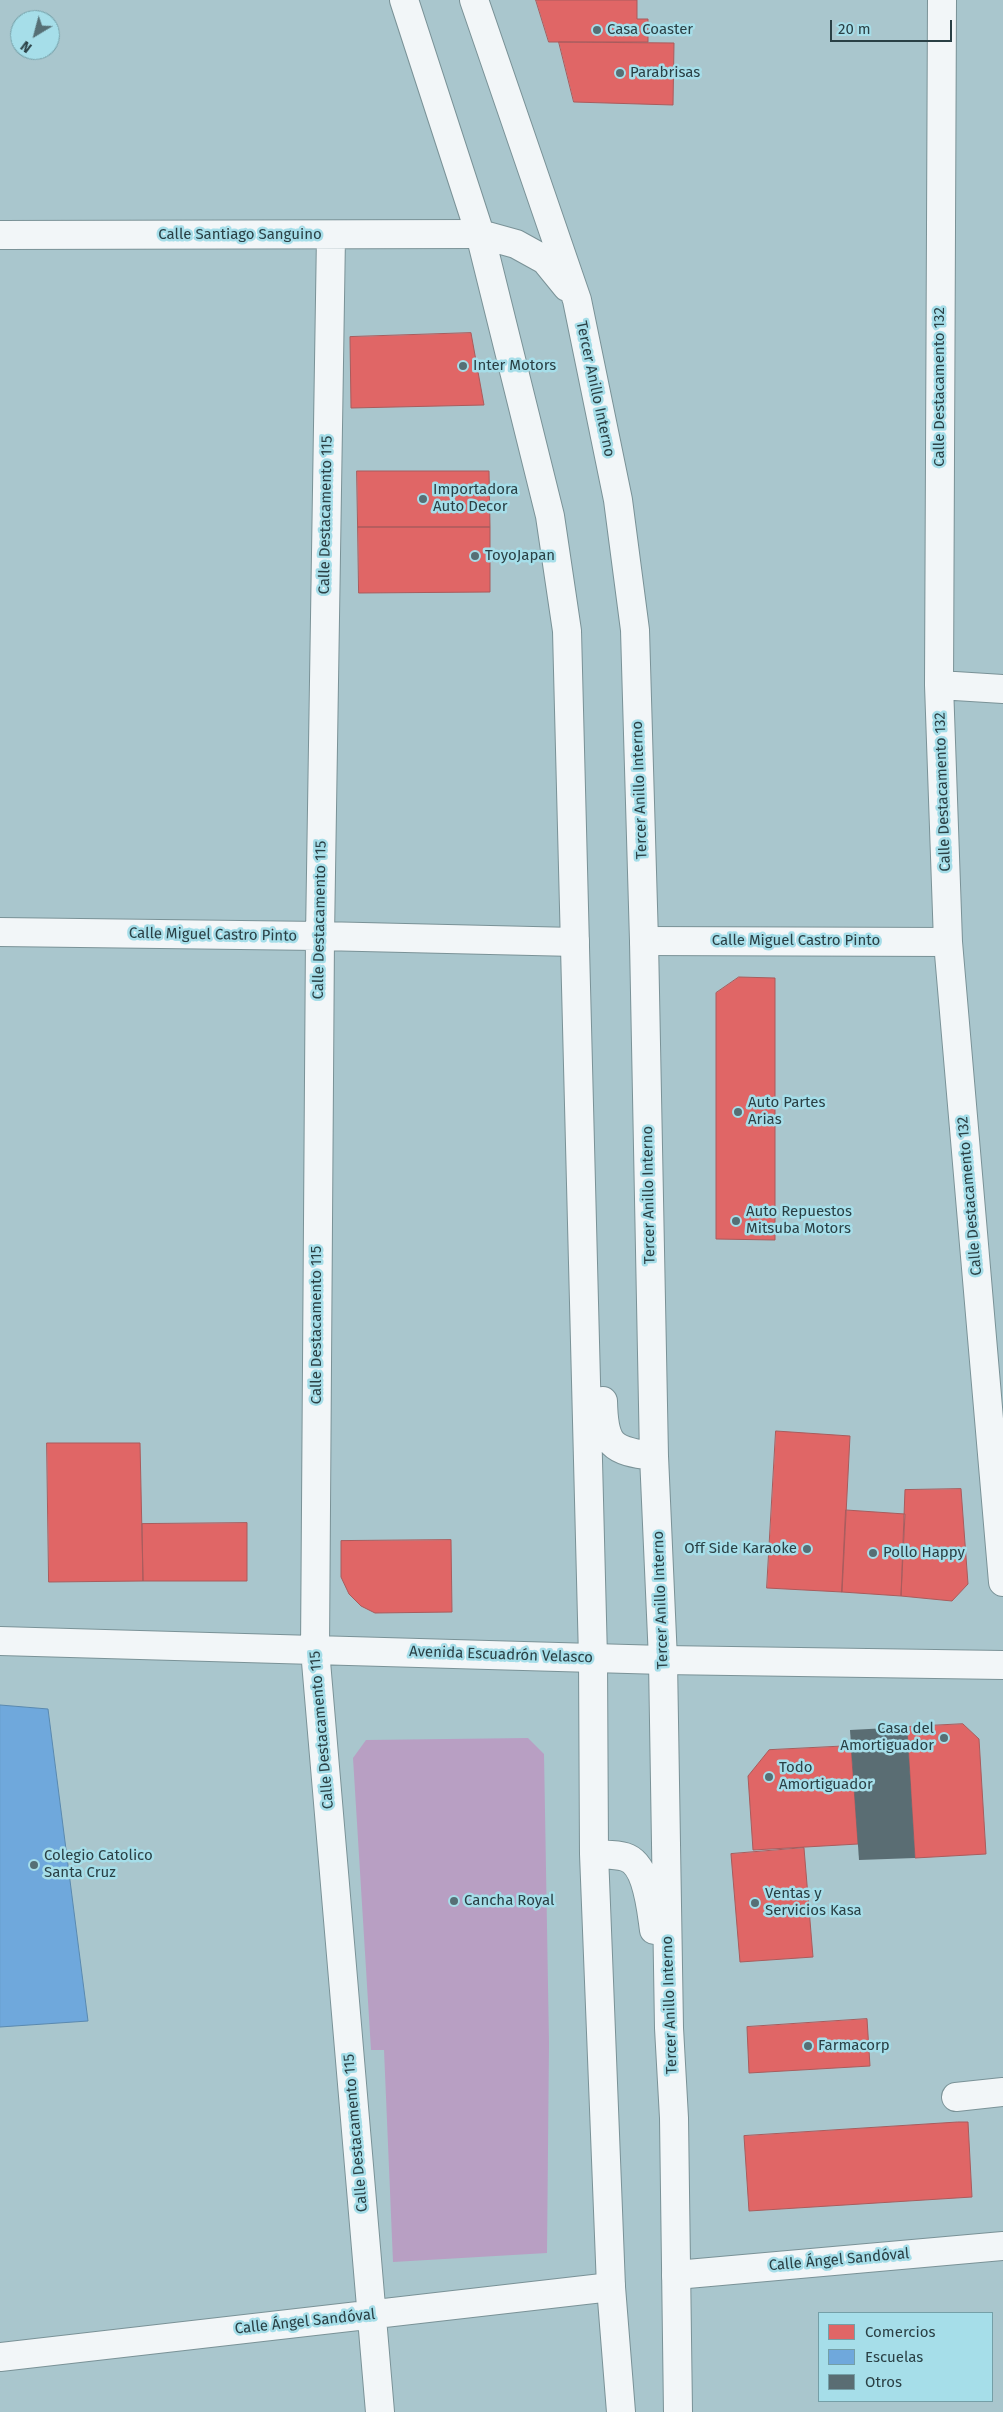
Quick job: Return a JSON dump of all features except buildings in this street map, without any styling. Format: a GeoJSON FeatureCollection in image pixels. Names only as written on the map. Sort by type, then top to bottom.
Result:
{"type":"FeatureCollection","features":[{"type":"Feature","properties":{"kind":"street"},"geometry":{"type":"LineString","coordinates":[[404,0],[480,234],[550,516],[567,631],[585,1290],[593,1658],[594,1854],[611,2287],[621,2412]]}},
{"type":"Feature","properties":{"kind":"street","name":"Tercer Anillo Interno"},"geometry":{"type":"LineString","coordinates":[[474,0],[577,300],[618,500],[635,630],[644,940],[654,1456],[663,1660],[669,2028],[674,2118],[678,2412]]}},
{"type":"Feature","properties":{"kind":"street","name":"Calle Destacamento 132"},"geometry":{"type":"LineString","coordinates":[[942,0],[939,685],[948,942],[1003,1582]]}},
{"type":"Feature","properties":{"kind":"street","name":"Calle Santiago Sanguino"},"geometry":{"type":"LineString","coordinates":[[0,235],[480,234],[516,244],[545,260],[577,300]]}},
{"type":"Feature","properties":{"kind":"street","name":"Calle Destacamento 115"},"geometry":{"type":"LineString","coordinates":[[331,235],[320,936],[315,1650],[380,2412]]}},
{"type":"Feature","properties":{"kind":"street"},"geometry":{"type":"LineString","coordinates":[[939,685],[1003,689]]}},
{"type":"Feature","properties":{"kind":"street","name":"Calle Miguel Castro Pinto"},"geometry":{"type":"LineString","coordinates":[[0,932],[320,936],[575,942]]}},
{"type":"Feature","properties":{"kind":"street","name":"Calle Miguel Castro Pinto"},"geometry":{"type":"LineString","coordinates":[[644,940],[948,942]]}},
{"type":"Feature","properties":{"kind":"street"},"geometry":{"type":"LineString","coordinates":[[585,1290],[601,1323],[603,1420],[608,1436],[617,1449],[631,1454],[654,1456]]}},
{"type":"Feature","properties":{"kind":"street","name":"Avenida Escuadrón Velasco"},"geometry":{"type":"LineString","coordinates":[[0,1641],[663,1660],[1003,1665]]}},
{"type":"Feature","properties":{"kind":"street"},"geometry":{"type":"LineString","coordinates":[[594,1854],[626,1857],[638,1865],[648,1893],[669,2028]]}},
{"type":"Feature","properties":{"kind":"street"},"geometry":{"type":"LineString","coordinates":[[956,2097],[1003,2092]]}},
{"type":"Feature","properties":{"kind":"street","name":"Calle Ángel Sandóval"},"geometry":{"type":"LineString","coordinates":[[676,2275],[1003,2246]]}},
{"type":"Feature","properties":{"kind":"street","name":"Calle Ángel Sandóval"},"geometry":{"type":"LineString","coordinates":[[0,2357],[611,2287]]}},
{"type":"Feature","properties":{"kind":"shaded area","name":"Cancha Royal"},"geometry":{"type":"Polygon","coordinates":[[[528,1738],[544,1754],[549,2043],[547,2253],[393,2262],[384,2050],[371,2050],[353,1758],[366,1740],[528,1738]]]}},
{"type":"Feature","properties":{"kind":"place","name":"Casa Coaster"},"geometry":{"type":"Point","coordinates":[597,30]}},
{"type":"Feature","properties":{"kind":"place","name":"Parabrisas"},"geometry":{"type":"Point","coordinates":[620,73]}},
{"type":"Feature","properties":{"kind":"place","name":"Inter Motors"},"geometry":{"type":"Point","coordinates":[463,366]}},
{"type":"Feature","properties":{"kind":"place","name":"Importadora Auto Decor"},"geometry":{"type":"Point","coordinates":[423,499]}},
{"type":"Feature","properties":{"kind":"place","name":"ToyoJapan"},"geometry":{"type":"Point","coordinates":[475,556]}},
{"type":"Feature","properties":{"kind":"place","name":"Auto Partes Arias"},"geometry":{"type":"Point","coordinates":[738,1112]}},
{"type":"Feature","properties":{"kind":"place","name":"Auto Repuestos Mitsuba Motors"},"geometry":{"type":"Point","coordinates":[736,1221]}},
{"type":"Feature","properties":{"kind":"place","name":"Off Side Karaoke"},"geometry":{"type":"Point","coordinates":[807,1549]}},
{"type":"Feature","properties":{"kind":"place","name":"Pollo Happy"},"geometry":{"type":"Point","coordinates":[873,1553]}},
{"type":"Feature","properties":{"kind":"place","name":"Casa del Amortiguador"},"geometry":{"type":"Point","coordinates":[944,1738]}},
{"type":"Feature","properties":{"kind":"place","name":"Todo Amortiguador"},"geometry":{"type":"Point","coordinates":[769,1777]}},
{"type":"Feature","properties":{"kind":"place","name":"Colegio Catolico Santa Cruz"},"geometry":{"type":"Point","coordinates":[34,1865]}},
{"type":"Feature","properties":{"kind":"place","name":"Cancha Royal"},"geometry":{"type":"Point","coordinates":[454,1901]}},
{"type":"Feature","properties":{"kind":"place","name":"Ventas y Servicios Kasa"},"geometry":{"type":"Point","coordinates":[755,1903]}},
{"type":"Feature","properties":{"kind":"place","name":"Farmacorp"},"geometry":{"type":"Point","coordinates":[808,2046]}}]}
